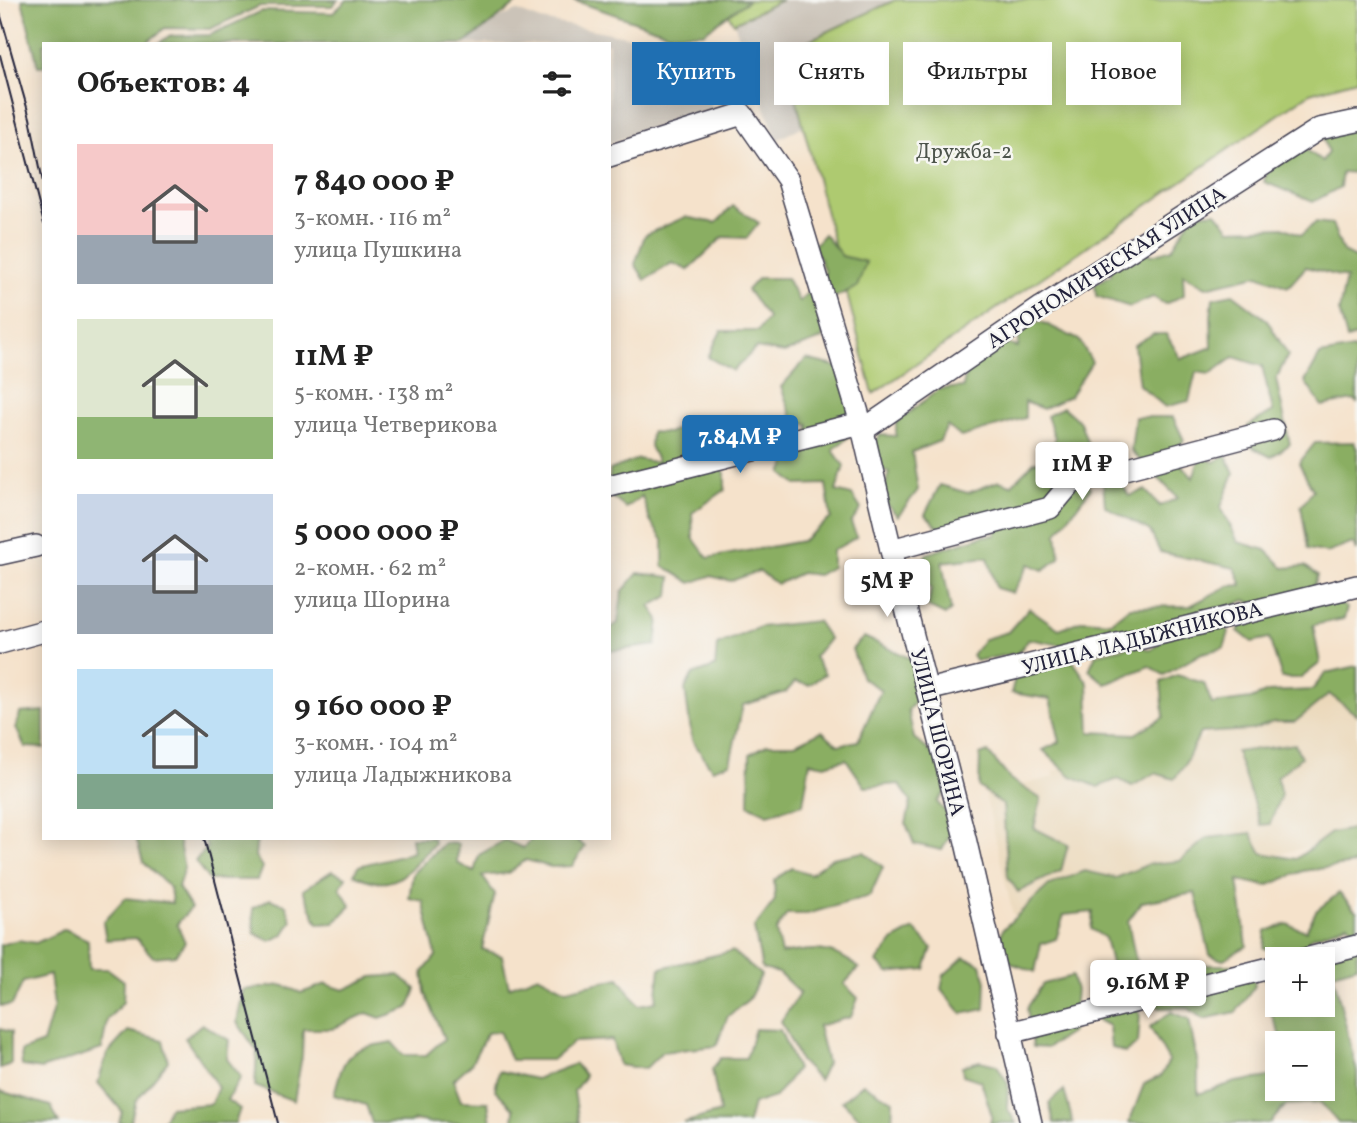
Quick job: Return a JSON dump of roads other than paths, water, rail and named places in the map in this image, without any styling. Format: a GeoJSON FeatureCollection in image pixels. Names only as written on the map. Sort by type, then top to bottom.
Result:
{"type":"FeatureCollection","features":[{"type":"Feature","properties":{"kind":"street","name":"УЛИЦА ШОРИНА"},"geometry":{"type":"LineString","coordinates":[[611,155],[742,114],[789,180],[862,426],[965,838],[1031,1123]]}},
{"type":"Feature","properties":{"kind":"street","name":"АГРОНОМИЧЕСКАЯ УЛИЦА"},"geometry":{"type":"LineString","coordinates":[[862,426],[1319,129],[1357,121]]}},
{"type":"Feature","properties":{"kind":"street"},"geometry":{"type":"LineString","coordinates":[[611,486],[862,426]]}},
{"type":"Feature","properties":{"kind":"street"},"geometry":{"type":"LineString","coordinates":[[891,550],[1050,508],[1071,483],[1273,430]]}},
{"type":"Feature","properties":{"kind":"street"},"geometry":{"type":"LineString","coordinates":[[0,554],[36,545]]}},
{"type":"Feature","properties":{"kind":"street","name":"УЛИЦА ЛАДЫЖНИКОВА"},"geometry":{"type":"LineString","coordinates":[[927,690],[1357,586]]}},
{"type":"Feature","properties":{"kind":"street"},"geometry":{"type":"LineString","coordinates":[[0,643],[42,632]]}},
{"type":"Feature","properties":{"kind":"street"},"geometry":{"type":"LineString","coordinates":[[1335,952],[1357,946]]}},
{"type":"Feature","properties":{"kind":"street"},"geometry":{"type":"LineString","coordinates":[[1009,1032],[1265,969]]}},
{"type":"Feature","properties":{"kind":"tram line"},"geometry":{"type":"LineString","coordinates":[[0,13],[30,118],[42,177]]}},
{"type":"Feature","properties":{"kind":"tram line"},"geometry":{"type":"LineString","coordinates":[[0,55],[42,216]]}},
{"type":"Feature","properties":{"kind":"tram line"},"geometry":{"type":"LineString","coordinates":[[205,840],[278,1123]]}},
{"type":"Feature","properties":{"kind":"park label","name":"Дружба-2"},"geometry":{"type":"Point","coordinates":[964,151]}}]}
